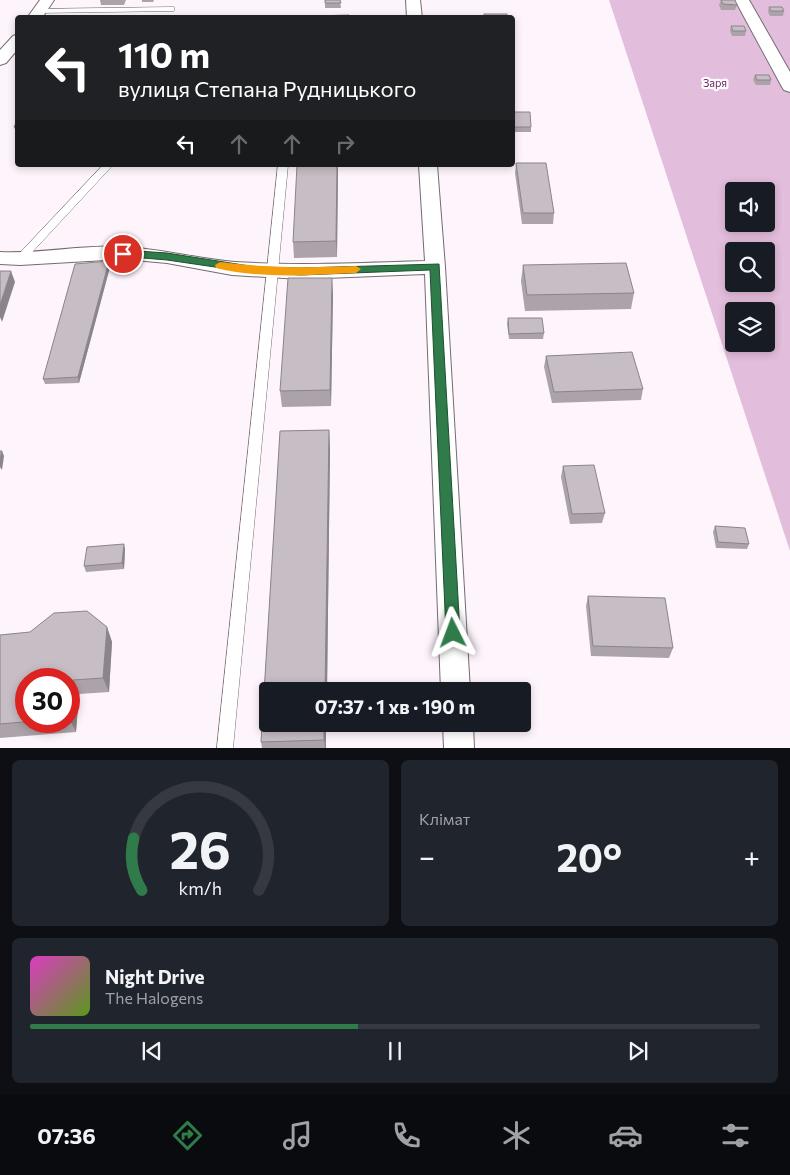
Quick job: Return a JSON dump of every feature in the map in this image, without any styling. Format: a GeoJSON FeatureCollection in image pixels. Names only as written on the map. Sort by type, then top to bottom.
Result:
{"type":"FeatureCollection","features":[{"type":"Feature","properties":{"kind":"street"},"geometry":{"type":"LineString","coordinates":[[413,0],[415,15]]}},
{"type":"Feature","properties":{"kind":"street"},"geometry":{"type":"LineString","coordinates":[[742,0],[790,87]]}},
{"type":"Feature","properties":{"kind":"street"},"geometry":{"type":"LineString","coordinates":[[428,167],[435,267],[456,682]]}},
{"type":"Feature","properties":{"kind":"street"},"geometry":{"type":"LineString","coordinates":[[10,258],[123,254],[167,256],[232,268],[301,272],[435,267]]}},
{"type":"Feature","properties":{"kind":"street"},"geometry":{"type":"LineString","coordinates":[[458,732],[459,748]]}},
{"type":"Feature","properties":{"kind":"lane"},"geometry":{"type":"LineString","coordinates":[[40,9],[171,9]]}},
{"type":"Feature","properties":{"kind":"lane"},"geometry":{"type":"LineString","coordinates":[[10,258],[106,167]]}},
{"type":"Feature","properties":{"kind":"lane"},"geometry":{"type":"LineString","coordinates":[[225,748],[271,270],[283,167]]}},
{"type":"Feature","properties":{"kind":"green space","name":"Заря"},"geometry":{"type":"Polygon","coordinates":[[[609,0],[790,0],[790,551],[609,0]]]}},
{"type":"Feature","properties":{"kind":"building"},"geometry":{"type":"Polygon","coordinates":[[[325,0],[340,0],[341,3],[325,3],[325,0]]]}},
{"type":"Feature","properties":{"kind":"building"},"geometry":{"type":"Polygon","coordinates":[[[721,0],[735,0],[737,5],[723,4],[721,0]]]}},
{"type":"Feature","properties":{"kind":"building"},"geometry":{"type":"Polygon","coordinates":[[[769,7],[782,7],[784,11],[771,11],[769,7]]]}},
{"type":"Feature","properties":{"kind":"building"},"geometry":{"type":"Polygon","coordinates":[[[484,14],[507,14],[507,15],[484,14]]]}},
{"type":"Feature","properties":{"kind":"building"},"geometry":{"type":"Polygon","coordinates":[[[731,26],[744,26],[746,31],[733,31],[731,26]]]}},
{"type":"Feature","properties":{"kind":"building"},"geometry":{"type":"Polygon","coordinates":[[[755,75],[769,75],[771,80],[757,80],[755,75]]]}},
{"type":"Feature","properties":{"kind":"building"},"geometry":{"type":"Polygon","coordinates":[[[515,112],[530,112],[531,127],[515,127],[515,112]]]}},
{"type":"Feature","properties":{"kind":"building"},"geometry":{"type":"Polygon","coordinates":[[[516,163],[546,163],[554,213],[523,213],[516,163]]]}},
{"type":"Feature","properties":{"kind":"building"},"geometry":{"type":"Polygon","coordinates":[[[297,167],[337,167],[336,241],[293,242],[297,167]]]}},
{"type":"Feature","properties":{"kind":"building"},"geometry":{"type":"Polygon","coordinates":[[[109,261],[78,377],[43,379],[75,264],[109,261]]]}},
{"type":"Feature","properties":{"kind":"building"},"geometry":{"type":"Polygon","coordinates":[[[626,263],[634,293],[527,295],[523,265],[626,263]]]}},
{"type":"Feature","properties":{"kind":"building"},"geometry":{"type":"Polygon","coordinates":[[[0,271],[11,271],[0,305],[0,271]]]}},
{"type":"Feature","properties":{"kind":"building"},"geometry":{"type":"Polygon","coordinates":[[[288,278],[332,278],[330,390],[280,391],[288,278]]]}},
{"type":"Feature","properties":{"kind":"building"},"geometry":{"type":"Polygon","coordinates":[[[508,318],[542,318],[544,333],[509,334],[508,318]]]}},
{"type":"Feature","properties":{"kind":"building"},"geometry":{"type":"Polygon","coordinates":[[[632,352],[643,389],[554,392],[546,356],[632,352]]]}},
{"type":"Feature","properties":{"kind":"building"},"geometry":{"type":"Polygon","coordinates":[[[329,430],[325,682],[265,682],[280,431],[329,430]]]}},
{"type":"Feature","properties":{"kind":"building"},"geometry":{"type":"Polygon","coordinates":[[[594,465],[605,513],[572,514],[563,466],[594,465]]]}},
{"type":"Feature","properties":{"kind":"building"},"geometry":{"type":"Polygon","coordinates":[[[715,526],[745,528],[749,544],[718,542],[715,526]]]}},
{"type":"Feature","properties":{"kind":"building"},"geometry":{"type":"Polygon","coordinates":[[[124,544],[122,563],[84,566],[87,547],[124,544]]]}},
{"type":"Feature","properties":{"kind":"building"},"geometry":{"type":"Polygon","coordinates":[[[588,596],[665,598],[673,648],[593,646],[588,596]]]}},
{"type":"Feature","properties":{"kind":"building"},"geometry":{"type":"Polygon","coordinates":[[[87,611],[107,627],[103,678],[80,680],[80,668],[15,668],[15,723],[0,724],[0,635],[30,632],[54,613],[87,611]]]}},
{"type":"Feature","properties":{"kind":"building"},"geometry":{"type":"Polygon","coordinates":[[[262,732],[324,732],[324,740],[261,742],[262,732]]]}},
{"type":"Feature","properties":{"kind":"slow traffic"},"geometry":{"type":"LineString","coordinates":[[220,265],[232,268],[301,272],[356,269]]}},
{"type":"Feature","properties":{"kind":"route"},"geometry":{"type":"LineString","coordinates":[[123,254],[167,256],[232,268],[301,272],[435,267],[453,633]]}}]}
